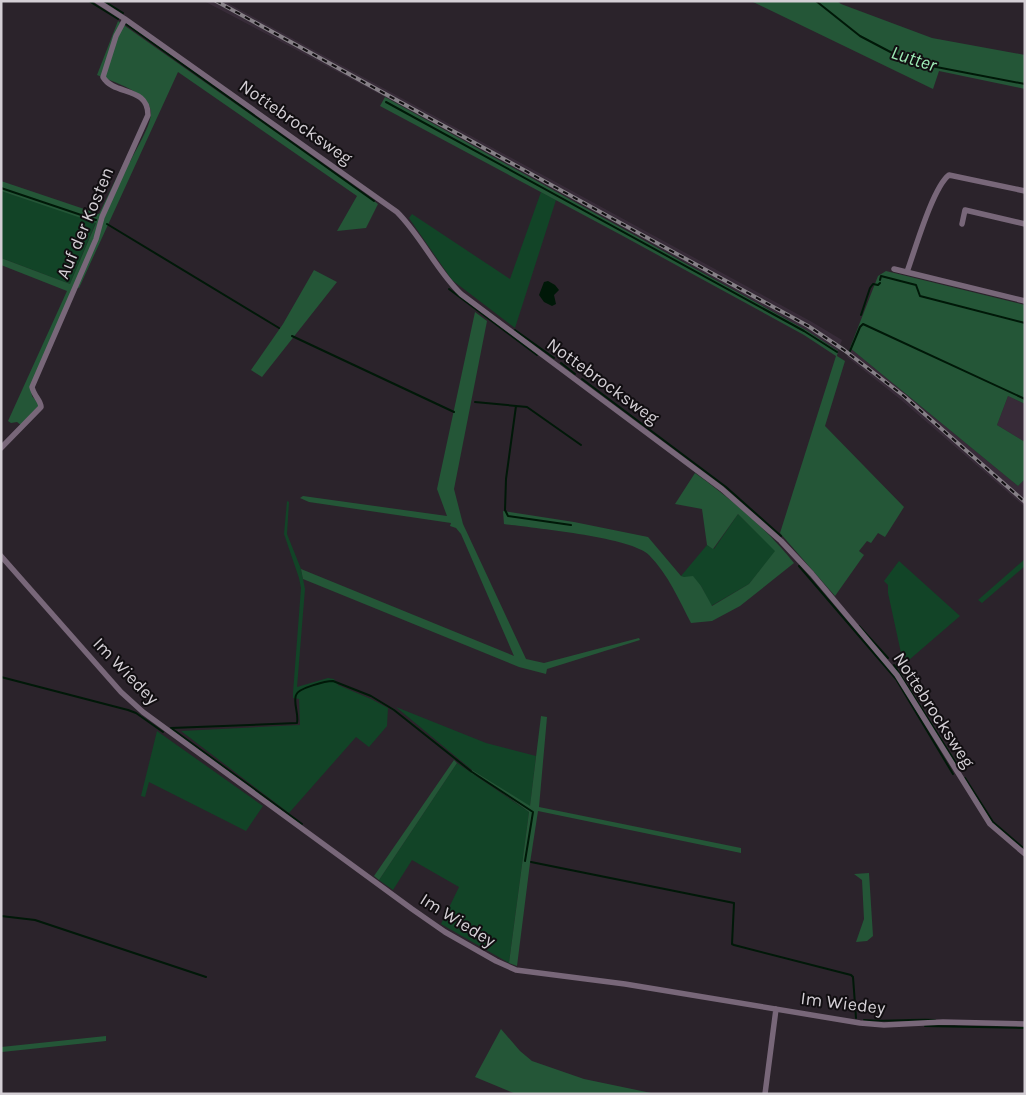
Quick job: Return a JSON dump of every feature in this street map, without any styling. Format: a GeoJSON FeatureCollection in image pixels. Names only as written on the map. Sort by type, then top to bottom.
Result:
{"type":"FeatureCollection","features":[{"type":"Feature","properties":{"kind":"street","name":"Nottebrocksweg"},"geometry":{"type":"LineString","coordinates":[[97,1],[397,212],[408,222],[444,276],[461,294],[678,455],[750,512],[800,561],[897,675],[990,824],[1025,854]]}},
{"type":"Feature","properties":{"kind":"street","name":"Auf der Kosten"},"geometry":{"type":"LineString","coordinates":[[1,448],[41,407],[41,403],[34,395],[32,387],[96,239],[102,217],[148,115],[148,107],[139,96],[110,84],[103,77],[116,36],[125,19]]}},
{"type":"Feature","properties":{"kind":"street"},"geometry":{"type":"LineString","coordinates":[[907,272],[943,179],[949,175],[1025,190]]}},
{"type":"Feature","properties":{"kind":"street"},"geometry":{"type":"LineString","coordinates":[[962,224],[965,210],[1025,224]]}},
{"type":"Feature","properties":{"kind":"street"},"geometry":{"type":"LineString","coordinates":[[894,269],[1025,300]]}},
{"type":"Feature","properties":{"kind":"street","name":"Im Wiedey"},"geometry":{"type":"LineString","coordinates":[[1,556],[132,703],[446,932],[496,961],[516,970],[625,984],[860,1023],[884,1025],[943,1022],[1025,1024]]}},
{"type":"Feature","properties":{"kind":"street"},"geometry":{"type":"LineString","coordinates":[[765,1094],[776,1009]]}},
{"type":"Feature","properties":{"kind":"shaded area"},"geometry":{"type":"Polygon","coordinates":[[[204,1],[224,1],[812,322],[842,340],[838,351],[806,330],[615,223],[385,97],[204,1]]]}},
{"type":"Feature","properties":{"kind":"shaded area"},"geometry":{"type":"Polygon","coordinates":[[[548,281],[559,290],[554,295],[556,304],[552,306],[544,302],[539,295],[544,282],[548,281]]]}},
{"type":"Feature","properties":{"kind":"shaded area"},"geometry":{"type":"Polygon","coordinates":[[[850,348],[1018,486],[1025,479],[1025,507],[900,399],[847,357],[850,348]]]}},
{"type":"Feature","properties":{"kind":"shaded area"},"geometry":{"type":"Polygon","coordinates":[[[1008,396],[1025,404],[1025,442],[997,425],[1008,396]]]}},
{"type":"Feature","properties":{"kind":"green space"},"geometry":{"type":"Polygon","coordinates":[[[751,1],[837,1],[932,38],[1025,55],[1025,89],[939,71],[933,89],[751,1]]]}},
{"type":"Feature","properties":{"kind":"green space"},"geometry":{"type":"Polygon","coordinates":[[[118,21],[378,204],[366,228],[337,231],[357,196],[178,72],[79,288],[74,286],[31,387],[32,396],[38,403],[38,407],[21,425],[17,422],[11,423],[8,421],[67,291],[1,265],[1,258],[70,284],[96,223],[1,191],[1,181],[99,214],[125,160],[130,162],[145,133],[151,115],[150,107],[146,100],[131,89],[97,75],[118,21]]]}},
{"type":"Feature","properties":{"kind":"green space"},"geometry":{"type":"Polygon","coordinates":[[[385,97],[806,330],[838,351],[837,356],[845,361],[825,426],[904,507],[885,537],[878,533],[871,543],[867,541],[859,551],[864,555],[835,596],[780,533],[836,356],[804,335],[380,106],[385,97]]]}},
{"type":"Feature","properties":{"kind":"green space"},"geometry":{"type":"Polygon","coordinates":[[[1,191],[96,222],[70,284],[1,258],[1,191]]]}},
{"type":"Feature","properties":{"kind":"green space"},"geometry":{"type":"Polygon","coordinates":[[[541,192],[556,200],[515,328],[452,280],[409,218],[412,214],[510,279],[541,192]]]}},
{"type":"Feature","properties":{"kind":"green space"},"geometry":{"type":"Polygon","coordinates":[[[314,270],[337,282],[262,377],[251,370],[283,324],[314,270]]]}},
{"type":"Feature","properties":{"kind":"green space"},"geometry":{"type":"Polygon","coordinates":[[[886,271],[1025,305],[1025,404],[1008,396],[997,425],[1025,442],[1025,479],[1018,486],[850,348],[878,276],[886,271]]]}},
{"type":"Feature","properties":{"kind":"green space"},"geometry":{"type":"Polygon","coordinates":[[[475,312],[487,321],[454,489],[463,524],[526,659],[544,663],[639,638],[640,640],[547,669],[546,674],[519,667],[303,579],[301,569],[514,656],[461,534],[456,528],[450,526],[451,523],[309,502],[300,498],[303,496],[447,516],[437,489],[475,312]]]}},
{"type":"Feature","properties":{"kind":"green space"},"geometry":{"type":"Polygon","coordinates":[[[695,473],[747,515],[772,538],[794,563],[740,606],[712,621],[691,623],[662,570],[649,555],[639,549],[603,538],[504,524],[503,511],[574,522],[648,537],[681,576],[693,576],[712,606],[749,584],[775,551],[738,514],[713,549],[707,545],[702,509],[675,504],[695,473]]]}},
{"type":"Feature","properties":{"kind":"green space"},"geometry":{"type":"Polygon","coordinates":[[[287,501],[289,502],[287,534],[301,569],[305,589],[297,687],[328,678],[334,679],[338,685],[388,708],[387,726],[369,747],[356,737],[289,813],[181,731],[300,725],[299,699],[293,698],[293,693],[301,588],[284,534],[287,501]]]}},
{"type":"Feature","properties":{"kind":"green space"},"geometry":{"type":"Polygon","coordinates":[[[738,514],[776,551],[749,584],[711,606],[701,586],[681,576],[707,545],[714,549],[738,514]]]}},
{"type":"Feature","properties":{"kind":"green space"},"geometry":{"type":"Polygon","coordinates":[[[1025,559],[1025,566],[982,603],[978,600],[1025,559]]]}},
{"type":"Feature","properties":{"kind":"green space"},"geometry":{"type":"Polygon","coordinates":[[[899,561],[960,616],[902,666],[888,585],[884,581],[899,561]]]}},
{"type":"Feature","properties":{"kind":"green space"},"geometry":{"type":"Polygon","coordinates":[[[396,707],[486,743],[536,756],[530,807],[472,770],[396,707]]]}},
{"type":"Feature","properties":{"kind":"green space"},"geometry":{"type":"Polygon","coordinates":[[[541,716],[547,717],[539,807],[741,848],[741,853],[538,811],[517,966],[509,963],[529,812],[486,781],[471,773],[472,770],[530,806],[541,716]]]}},
{"type":"Feature","properties":{"kind":"green space"},"geometry":{"type":"Polygon","coordinates":[[[157,731],[263,806],[246,831],[149,782],[145,797],[141,796],[157,731]]]}},
{"type":"Feature","properties":{"kind":"green space"},"geometry":{"type":"Polygon","coordinates":[[[454,760],[457,763],[379,880],[374,876],[454,760]]]}},
{"type":"Feature","properties":{"kind":"green space"},"geometry":{"type":"Polygon","coordinates":[[[457,763],[529,812],[509,963],[441,924],[459,887],[412,860],[393,890],[379,880],[457,763]]]}},
{"type":"Feature","properties":{"kind":"green space"},"geometry":{"type":"Polygon","coordinates":[[[869,873],[873,936],[867,941],[856,942],[864,919],[862,880],[854,874],[869,873]]]}},
{"type":"Feature","properties":{"kind":"green space"},"geometry":{"type":"Polygon","coordinates":[[[501,1029],[520,1051],[532,1061],[584,1079],[656,1094],[516,1094],[475,1077],[501,1029]]]}},
{"type":"Feature","properties":{"kind":"green space"},"geometry":{"type":"Polygon","coordinates":[[[106,1036],[106,1041],[2,1052],[1,1057],[1,1047],[106,1036]]]}},
{"type":"Feature","properties":{"kind":"waterway"},"geometry":{"type":"LineString","coordinates":[[89,1],[118,19]]}},
{"type":"Feature","properties":{"kind":"waterway"},"geometry":{"type":"LineString","coordinates":[[104,1],[123,13]]}},
{"type":"Feature","properties":{"kind":"waterway","name":"Lutter"},"geometry":{"type":"LineString","coordinates":[[816,1],[860,36],[898,56],[931,66],[1025,84]]}},
{"type":"Feature","properties":{"kind":"waterway"},"geometry":{"type":"LineString","coordinates":[[126,24],[374,201]]}},
{"type":"Feature","properties":{"kind":"waterway"},"geometry":{"type":"LineString","coordinates":[[386,102],[804,331],[837,352]]}},
{"type":"Feature","properties":{"kind":"waterway"},"geometry":{"type":"LineString","coordinates":[[1,188],[96,220]]}},
{"type":"Feature","properties":{"kind":"waterway"},"geometry":{"type":"LineString","coordinates":[[107,224],[279,328]]}},
{"type":"Feature","properties":{"kind":"waterway"},"geometry":{"type":"LineString","coordinates":[[880,280],[881,276],[916,285],[920,296],[1025,323]]}},
{"type":"Feature","properties":{"kind":"waterway"},"geometry":{"type":"LineString","coordinates":[[861,315],[870,288],[873,284],[878,285],[880,283]]}},
{"type":"Feature","properties":{"kind":"waterway"},"geometry":{"type":"LineString","coordinates":[[449,289],[537,355]]}},
{"type":"Feature","properties":{"kind":"waterway"},"geometry":{"type":"LineString","coordinates":[[850,351],[863,324],[1025,399]]}},
{"type":"Feature","properties":{"kind":"waterway"},"geometry":{"type":"LineString","coordinates":[[515,330],[554,358]]}},
{"type":"Feature","properties":{"kind":"waterway"},"geometry":{"type":"LineString","coordinates":[[292,336],[454,412]]}},
{"type":"Feature","properties":{"kind":"waterway"},"geometry":{"type":"LineString","coordinates":[[561,363],[575,374]]}},
{"type":"Feature","properties":{"kind":"waterway"},"geometry":{"type":"LineString","coordinates":[[582,379],[726,487],[781,536]]}},
{"type":"Feature","properties":{"kind":"waterway"},"geometry":{"type":"LineString","coordinates":[[475,402],[527,407],[581,445]]}},
{"type":"Feature","properties":{"kind":"waterway"},"geometry":{"type":"LineString","coordinates":[[516,406],[506,479],[505,510],[508,516],[571,525]]}},
{"type":"Feature","properties":{"kind":"waterway"},"geometry":{"type":"LineString","coordinates":[[799,566],[896,679],[953,774]]}},
{"type":"Feature","properties":{"kind":"waterway"},"geometry":{"type":"LineString","coordinates":[[859,626],[888,658]]}},
{"type":"Feature","properties":{"kind":"waterway"},"geometry":{"type":"LineString","coordinates":[[894,665],[959,768]]}},
{"type":"Feature","properties":{"kind":"waterway"},"geometry":{"type":"LineString","coordinates":[[1,677],[128,710],[136,713],[163,732]]}},
{"type":"Feature","properties":{"kind":"waterway"},"geometry":{"type":"LineString","coordinates":[[171,728],[297,723],[295,698],[298,692],[313,685],[333,681],[371,696],[394,710],[472,772],[533,812],[525,861]]}},
{"type":"Feature","properties":{"kind":"waterway"},"geometry":{"type":"LineString","coordinates":[[171,728],[302,824]]}},
{"type":"Feature","properties":{"kind":"waterway"},"geometry":{"type":"LineString","coordinates":[[965,778],[993,822],[1022,847]]}},
{"type":"Feature","properties":{"kind":"waterway"},"geometry":{"type":"LineString","coordinates":[[531,862],[734,903],[732,944],[851,975],[853,977],[856,1018]]}},
{"type":"Feature","properties":{"kind":"waterway"},"geometry":{"type":"LineString","coordinates":[[1,916],[35,920],[206,977]]}},
{"type":"Feature","properties":{"kind":"waterway"},"geometry":{"type":"LineString","coordinates":[[864,1020],[935,1020]]}},
{"type":"Feature","properties":{"kind":"waterway"},"geometry":{"type":"LineString","coordinates":[[925,1026],[1025,1028]]}},
{"type":"Feature","properties":{"kind":"railway"},"geometry":{"type":"LineString","coordinates":[[216,1],[808,326],[844,350],[904,396],[1025,502]]}}]}
